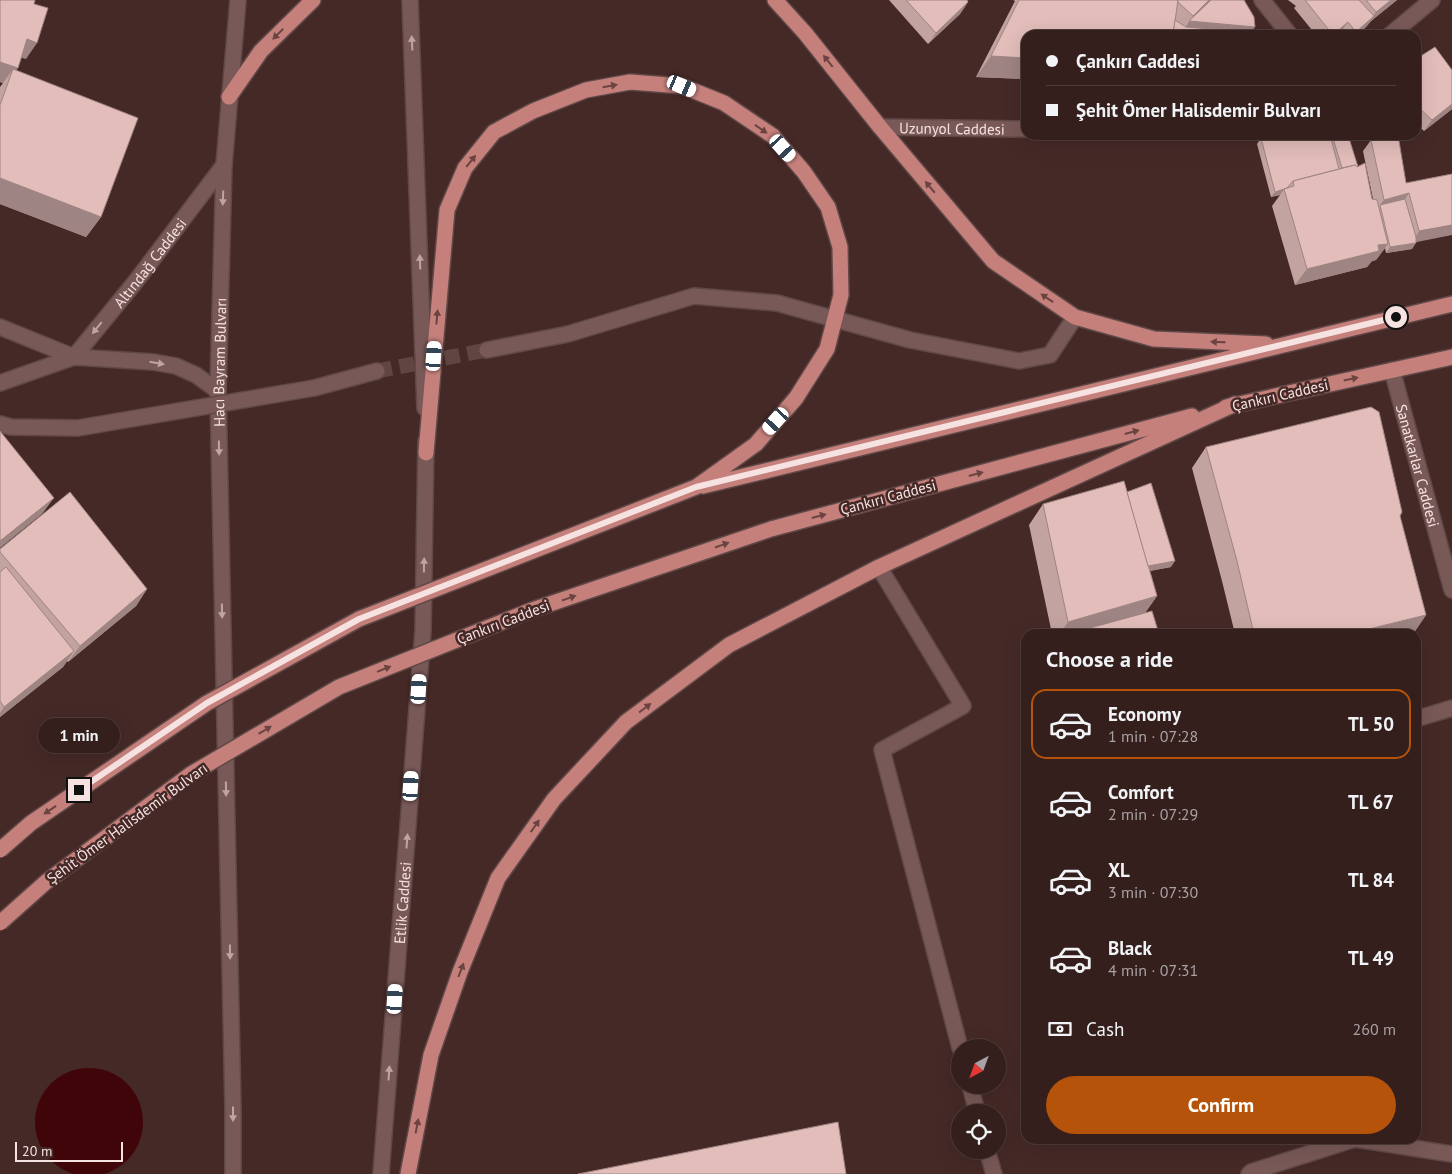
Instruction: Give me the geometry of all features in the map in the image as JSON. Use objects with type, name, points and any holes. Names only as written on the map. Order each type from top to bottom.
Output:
[{"type":"main road","name":"Hacı Bayram Bulvarı","points":[[233,1174],[234,1110],[218,391],[224,165],[228,97],[238,0]]},
{"type":"main road","points":[[228,97],[261,51],[313,0]]},
{"type":"main road","points":[[410,0],[426,453]]},
{"type":"main road","points":[[764,0],[805,33]]},
{"type":"main road","points":[[775,0],[805,33],[880,127],[993,261],[1075,317],[1154,339],[1284,344]]},
{"type":"main road","points":[[1262,0],[1286,30]]},
{"type":"main road","points":[[1396,30],[1432,0]]},
{"type":"main road","points":[[426,453],[446,210],[465,168],[494,132],[533,111],[586,90],[630,82],[682,86],[724,104],[773,136],[804,172],[828,207],[840,247],[841,295],[827,349],[796,398],[756,444],[696,487]]},
{"type":"main road","name":"Uzunyol Caddesi","points":[[880,127],[1021,129]]},
{"type":"main road","name":"Altındağ Caddesi","points":[[74,357],[136,281],[224,165]]},
{"type":"main road","points":[[487,350],[568,334],[694,296],[777,303],[910,340],[1019,361],[1050,355],[1075,317]]},
{"type":"main road","points":[[0,850],[31,823],[207,703],[359,619],[696,487],[1452,304]]},
{"type":"main road","points":[[0,326],[74,357],[153,362],[176,366],[196,375],[218,391]]},
{"type":"main road","points":[[0,383],[74,357]]},
{"type":"main road","name":"Çankırı Caddesi","points":[[339,687],[532,610],[772,528],[1235,404],[1452,357]]},
{"type":"main road","name":"Sanatkarlar Caddesi","points":[[1392,370],[1452,590]]},
{"type":"main road","points":[[0,424],[11,427],[78,428],[314,388],[377,371]]},
{"type":"main road","points":[[408,1174],[431,1055],[460,972],[498,878],[554,799],[626,722],[729,645],[879,567],[1235,404]]},
{"type":"main road","name":"Etlik Caddesi","points":[[381,1174],[423,631],[426,453]]},
{"type":"main road","points":[[879,567],[963,706],[882,750],[958,1039]]},
{"type":"main road","name":"Şehit Ömer Halisdemir Bulvarı","points":[[0,923],[46,882],[191,774],[339,687]]},
{"type":"main road","points":[[1421,717],[1452,708]]},
{"type":"main road","points":[[1249,1174],[1339,1144]]},
{"type":"main road","points":[[1401,1144],[1452,1154]]},
{"type":"main road","points":[[989,1159],[994,1174]]},
{"type":"shaded area","points":[[78,1069],[100,1069],[119,1077],[134,1092],[142,1111],[142,1133],[134,1152],[119,1167],[100,1175],[78,1175],[59,1167],[44,1152],[36,1133],[36,1111],[44,1092],[59,1077]]},
{"type":"building","points":[[0,0],[35,0],[34,4],[48,8],[37,43],[27,39],[18,68],[0,62]]},
{"type":"building","points":[[906,0],[967,0],[968,2],[936,33]]},
{"type":"building","points":[[1019,0],[1178,0],[1174,30],[1021,30],[1021,58],[991,56]]},
{"type":"building","points":[[1178,0],[1209,0],[1193,16]]},
{"type":"building","points":[[1211,0],[1244,0],[1254,17],[1255,27],[1189,21]]},
{"type":"building","points":[[1305,0],[1359,0],[1374,16],[1358,30],[1354,30],[1348,22],[1339,30],[1329,30]]},
{"type":"building","points":[[1366,0],[1391,0],[1376,12]]},
{"type":"building","points":[[1175,20],[1186,27],[1224,30],[1174,30]]},
{"type":"building","points":[[1435,47],[1452,70],[1452,104],[1432,120],[1421,110],[1421,56]]},
{"type":"building","points":[[13,69],[138,118],[101,217],[0,178],[0,105]]},
{"type":"building","points":[[1262,140],[1331,140],[1339,169],[1293,181],[1287,188],[1275,192]]},
{"type":"building","points":[[1334,140],[1350,140],[1358,167],[1355,165],[1342,168]]},
{"type":"building","points":[[1371,140],[1399,140],[1406,183],[1452,174],[1452,225],[1419,231],[1409,193],[1384,200]]},
{"type":"building","points":[[1365,163],[1372,199],[1377,200],[1388,244],[1378,245],[1379,251],[1307,269],[1284,189],[1294,186],[1293,181],[1355,165],[1357,167]]},
{"type":"building","points":[[1405,199],[1416,243],[1390,247],[1380,205]]},
{"type":"building","points":[[1371,407],[1379,412],[1402,512],[1400,516],[1426,615],[1369,629],[1253,629],[1237,561],[1206,447]]},
{"type":"building","points":[[0,431],[54,498],[0,541]]},
{"type":"building","points":[[1124,481],[1157,596],[1068,622],[1043,504]]},
{"type":"building","points":[[1151,483],[1175,561],[1148,566],[1127,492]]},
{"type":"building","points":[[70,492],[147,589],[80,646],[0,552],[0,549]]},
{"type":"building","points":[[6,567],[74,651],[4,707],[0,701],[0,572]]},
{"type":"building","points":[[1152,611],[1157,629],[1086,629]]},
{"type":"building","points":[[838,1122],[846,1174],[578,1174]]},
{"type":"tunnel","points":[[377,371],[487,350]]},
{"type":"route","points":[[79,790],[207,703],[359,619],[555,544],[696,487],[1396,317]]}]
